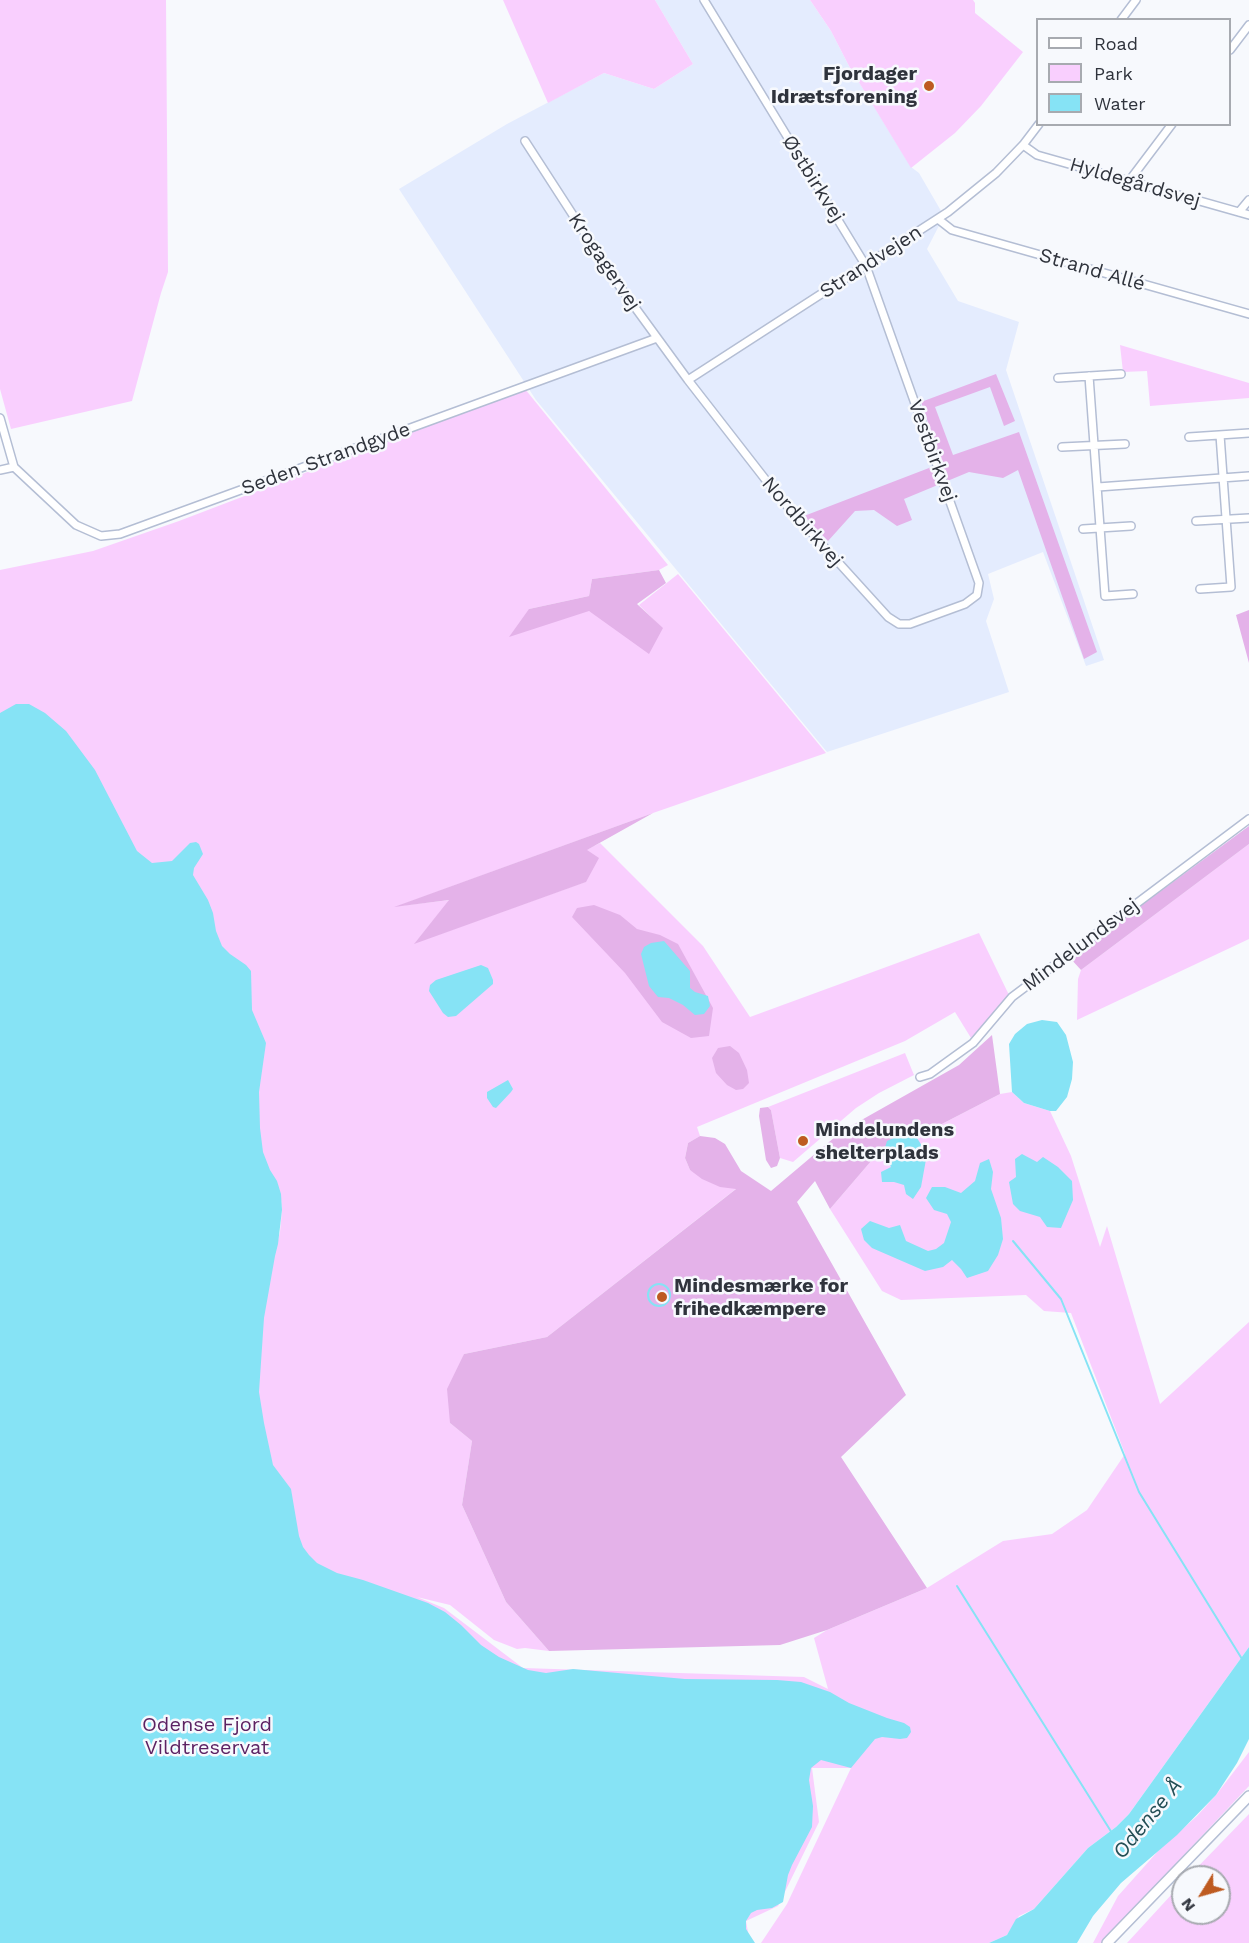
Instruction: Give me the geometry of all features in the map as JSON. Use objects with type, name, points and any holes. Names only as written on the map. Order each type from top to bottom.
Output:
[{"type":"street","name":"Østbirkvej","points":[[704,0],[866,266]]},
{"type":"street","points":[[1122,18],[1136,0]]},
{"type":"street","points":[[1231,49],[1249,25]]},
{"type":"street","name":"Strandvejen","points":[[688,381],[938,219],[970,195],[1023,145],[1037,126]]},
{"type":"street","points":[[1129,181],[1170,126]]},
{"type":"street","name":"Krogagervej","points":[[525,141],[598,255],[688,381]]},
{"type":"street","name":"Hyldegårdsvej","points":[[1023,145],[1037,155],[1249,215]]},
{"type":"street","points":[[1239,212],[1249,200]]},
{"type":"street","name":"Strand Allé","points":[[938,219],[952,230],[1249,314]]},
{"type":"street","name":"Vestbirkvej","points":[[866,266],[979,583],[977,595],[965,604],[938,615]]},
{"type":"street","name":"Seden Strandgyde","points":[[14,467],[76,525],[101,536],[120,534],[657,338]]},
{"type":"street","points":[[1058,378],[1121,374]]},
{"type":"street","points":[[1089,376],[1105,596],[1133,594]]},
{"type":"street","name":"Nordbirkvej","points":[[688,381],[778,497],[888,617],[899,624],[910,624],[938,615]]},
{"type":"street","points":[[0,418],[14,467],[0,470]]},
{"type":"street","points":[[1189,437],[1249,433]]},
{"type":"street","points":[[1200,589],[1231,587],[1220,435]]},
{"type":"street","points":[[1062,447],[1125,444]]},
{"type":"street","points":[[1098,487],[1249,476]]},
{"type":"street","points":[[1196,522],[1249,518]]},
{"type":"street","points":[[1083,529],[1131,526]]},
{"type":"street","name":"Mindelundsvej","points":[[920,1077],[930,1074],[973,1044],[1012,997],[1249,819]]},
{"type":"street","points":[[1107,1943],[1249,1796]]},
{"type":"shaded area","points":[[655,0],[810,0],[831,31],[849,66],[911,167],[919,173],[944,216],[927,249],[958,301],[1019,322],[1006,370],[1104,660],[1086,666],[1043,552],[988,574],[994,599],[986,621],[1009,692],[827,752],[536,400],[399,189],[507,124],[604,73],[654,89],[693,64]]},
{"type":"shaded area","points":[[996,374],[1015,421],[1004,426],[990,387],[935,407],[953,455],[1019,432],[1097,652],[1084,659],[1018,470],[1003,478],[969,472],[904,499],[912,520],[897,526],[874,510],[855,511],[828,541],[804,516],[942,463],[921,402]]},
{"type":"shaded area","points":[[659,570],[666,583],[637,604],[663,628],[649,654],[589,611],[509,637],[529,609],[589,596],[592,579]]},
{"type":"shaded area","points":[[1249,610],[1249,663],[1236,615]]},
{"type":"shaded area","points":[[653,813],[587,850],[599,858],[586,882],[414,944],[449,900],[394,907]]},
{"type":"shaded area","points":[[1249,826],[1249,844],[1081,970],[1070,958]]},
{"type":"shaded area","points":[[594,905],[620,915],[637,929],[660,935],[678,944],[713,1008],[709,1036],[691,1038],[662,1022],[625,973],[572,917],[577,908]]},
{"type":"shaded area","points":[[992,1035],[1000,1094],[872,1160],[830,1209],[815,1181],[797,1202],[906,1395],[841,1457],[927,1588],[827,1630],[780,1645],[549,1651],[506,1602],[462,1505],[472,1441],[450,1423],[447,1389],[464,1354],[547,1337],[736,1189],[720,1187],[702,1179],[690,1170],[685,1158],[688,1143],[700,1136],[715,1138],[725,1144],[741,1171],[771,1191],[842,1131],[959,1065]]},
{"type":"shaded area","points":[[730,1046],[739,1053],[747,1070],[749,1083],[743,1089],[736,1090],[727,1085],[716,1073],[712,1058],[718,1048]]},
{"type":"shaded area","points":[[768,1107],[771,1110],[780,1158],[777,1166],[771,1168],[766,1160],[759,1116],[760,1108]]},
{"type":"green space","points":[[0,0],[166,0],[168,272],[132,401],[11,429],[0,389]]},
{"type":"green space","points":[[503,0],[655,0],[693,64],[654,89],[604,73],[548,103]]},
{"type":"green space","name":"Fjordager Idrætsforening","points":[[810,0],[973,0],[975,13],[1023,52],[981,106],[955,133],[911,168],[849,66],[831,31]]},
{"type":"green space","points":[[1120,345],[1249,383],[1249,398],[1150,406],[1147,371],[1123,372]]},
{"type":"green space","points":[[525,389],[668,565],[659,570],[592,579],[589,596],[529,609],[589,611],[662,628],[639,605],[678,574],[826,753],[398,906],[450,900],[415,943],[585,882],[586,850],[600,843],[703,946],[750,1017],[979,933],[1009,995],[971,1038],[955,1012],[905,1041],[697,1127],[700,1136],[688,1143],[685,1158],[690,1170],[737,1188],[547,1337],[464,1354],[450,1423],[472,1441],[462,1505],[506,1602],[549,1651],[517,1649],[494,1640],[450,1605],[417,1597],[444,1608],[523,1668],[804,1677],[828,1689],[814,1638],[827,1630],[927,1588],[1003,1541],[1052,1534],[1087,1510],[1125,1454],[1071,1313],[1044,1311],[1026,1295],[901,1300],[882,1291],[830,1209],[872,1160],[1000,1094],[1012,1092],[1024,1103],[1050,1111],[1071,1156],[1100,1247],[1107,1226],[1160,1404],[1249,1322],[1249,1647],[1129,1814],[1088,1848],[1034,1909],[1019,1916],[1007,1935],[989,1943],[761,1943],[787,1904],[851,1768],[812,1768],[819,1822],[778,1906],[746,1921],[750,1943],[0,1943],[0,570],[93,551],[179,521]],"holes":[[[281,1199],[280,1232],[274,1256]]]},
{"type":"green space","points":[[1249,844],[1249,939],[1077,1020],[1078,979],[1081,970]]},
{"type":"green space","points":[[905,1053],[914,1075],[856,1108],[793,1162],[780,1158],[771,1110],[768,1107]]},
{"type":"green space","points":[[1249,1752],[1249,1786],[1175,1865],[1171,1865],[1171,1869],[1101,1943],[1093,1943],[1118,1896],[1159,1850],[1197,1816]]},
{"type":"green space","points":[[1249,1814],[1249,1943],[1127,1943],[1171,1895],[1171,1925],[1231,1925],[1231,1865],[1200,1865]]},
{"type":"water","name":"Odense Fjord Vildtreservat","points":[[16,704],[29,704],[45,713],[66,731],[95,770],[137,851],[152,863],[172,861],[190,843],[199,844],[203,854],[194,868],[193,875],[208,900],[222,946],[251,971],[252,1010],[266,1043],[259,1092],[263,1152],[277,1181],[282,1210],[264,1318],[259,1392],[273,1465],[291,1489],[299,1536],[309,1555],[317,1563],[337,1573],[428,1603],[445,1612],[481,1645],[499,1657],[528,1670],[546,1673],[573,1669],[685,1679],[801,1682],[830,1692],[849,1703],[910,1727],[911,1732],[907,1738],[875,1739],[851,1768],[821,1760],[811,1768],[809,1780],[813,1806],[812,1827],[788,1875],[783,1902],[772,1908],[751,1913],[746,1921],[746,1929],[755,1943],[0,1943],[0,713]]},
{"type":"water","points":[[664,941],[690,971],[690,988],[708,996],[710,1006],[704,1014],[695,1015],[683,1005],[669,998],[658,997],[649,986],[641,954],[644,947],[651,943]]},
{"type":"water","points":[[481,965],[488,968],[493,984],[456,1016],[448,1017],[429,991],[430,985],[436,980]]},
{"type":"water","points":[[1042,1020],[1057,1022],[1066,1035],[1073,1062],[1072,1079],[1067,1097],[1056,1111],[1024,1103],[1012,1092],[1009,1044],[1015,1034],[1027,1024]]},
{"type":"water","points":[[508,1080],[513,1089],[496,1108],[493,1107],[487,1098],[487,1092]]},
{"type":"water","points":[[900,1135],[917,1138],[927,1154],[921,1187],[913,1199],[906,1194],[904,1185],[882,1182],[881,1172],[891,1167],[883,1154],[887,1141]]},
{"type":"water","points":[[1022,1154],[1037,1162],[1043,1157],[1058,1167],[1072,1181],[1073,1200],[1061,1228],[1047,1227],[1040,1217],[1020,1211],[1013,1204],[1009,1182],[1016,1177],[1015,1159]]},
{"type":"water","points":[[989,1159],[993,1172],[991,1189],[1001,1218],[1003,1239],[998,1255],[988,1271],[967,1278],[952,1260],[943,1267],[925,1271],[872,1248],[864,1240],[861,1229],[870,1221],[889,1228],[900,1225],[906,1241],[928,1251],[936,1249],[944,1243],[951,1222],[947,1214],[934,1210],[926,1198],[932,1187],[945,1187],[961,1193],[975,1181],[980,1163]]},
{"type":"water","name":"Odense Å","points":[[1249,1647],[1249,1739],[1237,1763],[1216,1795],[1177,1835],[1121,1883],[1093,1916],[1077,1943],[989,1943],[1007,1935],[1016,1919],[1034,1909],[1088,1848],[1129,1814]]},
{"type":"waterway","points":[[1013,1241],[1061,1299],[1139,1492],[1242,1659]]},
{"type":"waterway","points":[[659,1284],[667,1287],[670,1295],[667,1303],[659,1306],[651,1303],[648,1295],[651,1287],[659,1284]]},
{"type":"waterway","name":"Odense Å","points":[[957,1586],[1112,1833]]},
{"type":"place","name":"Fjordager Idrætsforening","points":[[929,86]]},
{"type":"place","name":"Mindelundens shelterplads","points":[[803,1141]]},
{"type":"place","name":"Mindesmærke for frihedkæmpere","points":[[662,1297]]}]
